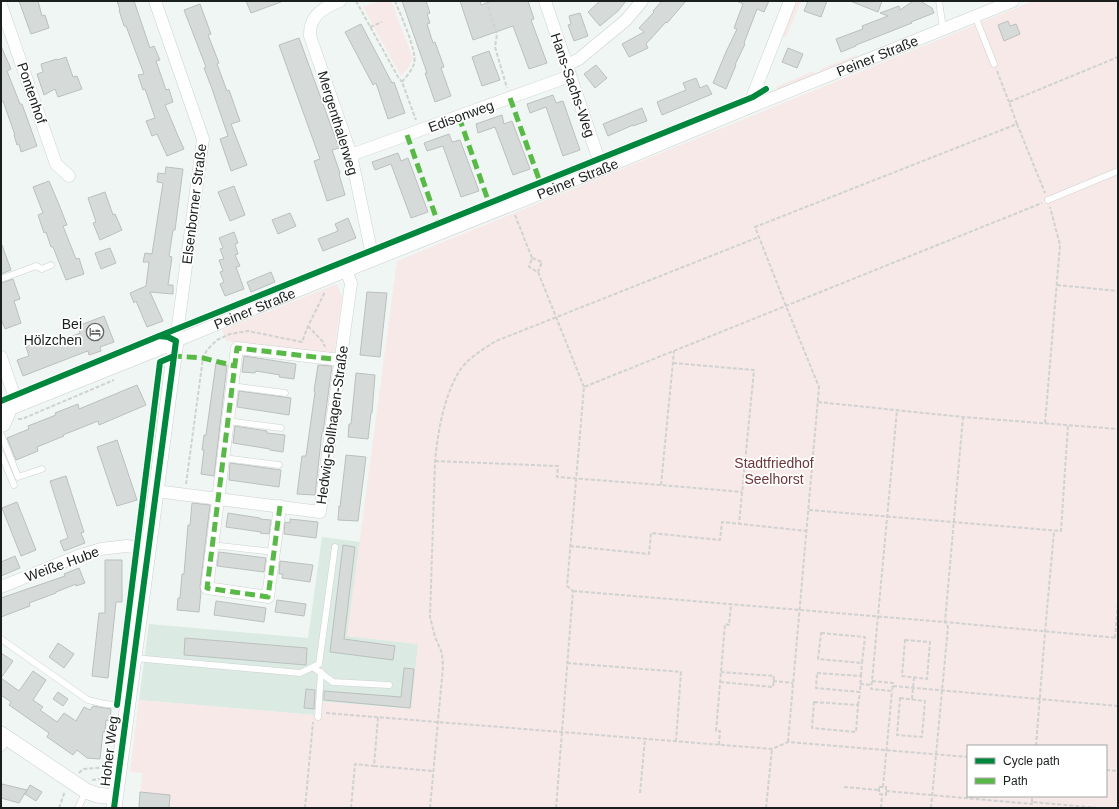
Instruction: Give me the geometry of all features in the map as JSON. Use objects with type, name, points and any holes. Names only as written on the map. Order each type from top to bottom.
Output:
[{"type":"street","name":"Elsenborner Straße","points":[[155,1],[203,138],[176,341]]},
{"type":"street","name":"Mergenthalerweg","points":[[340,1],[332,4],[319,13],[311,25],[310,36],[351,155],[371,250],[375,259]]},
{"type":"street","name":"Hans-Sachs-Weg","points":[[545,1],[602,169]]},
{"type":"street","name":"Edisonweg","points":[[351,155],[510,98],[568,70],[626,20],[642,1]]},
{"type":"street","points":[[748,108],[790,1]]},
{"type":"street","name":"Peiner Straße","points":[[7,414],[176,341],[375,259],[602,169],[748,108],[943,30],[975,16],[989,6],[1014,1]]},
{"type":"street","name":"Pontenhof","points":[[1,5],[56,164],[69,176]]},
{"type":"street","name":"Hedwig-Bollhagen-Straße","points":[[156,491],[320,512],[351,283],[346,271]]},
{"type":"street","name":"Hoher Weg","points":[[114,802],[176,341]]},
{"type":"street","points":[[280,506],[268,597],[207,588],[237,348],[341,360]]},
{"type":"street","points":[[1,357],[7,414]]},
{"type":"street","name":"Weiße Hube","points":[[1,587],[78,556],[101,549],[126,546],[148,549]]},
{"type":"street","points":[[3,740],[86,783],[96,794],[114,802]]},
{"type":"lane","points":[[939,1],[943,30]]},
{"type":"lane","points":[[975,16],[994,64]]},
{"type":"lane","points":[[1048,200],[1118,171]]},
{"type":"lane","points":[[1,279],[36,266],[42,269],[51,265]]},
{"type":"lane","points":[[232,386],[285,393]]},
{"type":"lane","points":[[228,421],[281,428]]},
{"type":"lane","points":[[1,434],[18,476],[42,469]]},
{"type":"lane","points":[[1,454],[14,485]]},
{"type":"lane","points":[[223,458],[279,465]]},
{"type":"lane","points":[[212,545],[274,552]]},
{"type":"lane","points":[[134,658],[300,673],[319,664],[335,547]]},
{"type":"lane","points":[[1,639],[88,700],[105,704],[127,706]]},
{"type":"lane","points":[[313,667],[333,682],[389,686]]},
{"type":"lane","points":[[318,717],[321,672]]},
{"type":"lane","points":[[78,808],[86,783]]},
{"type":"path","points":[[356,1],[402,82],[420,131]]},
{"type":"path","points":[[395,1],[415,59],[414,66],[402,82]]},
{"type":"path","points":[[486,1],[497,34],[495,47],[510,98]]},
{"type":"path","points":[[370,27],[382,22]]},
{"type":"path","points":[[1009,102],[1118,57]]},
{"type":"path","points":[[994,64],[1048,200],[1060,244],[1045,423]]},
{"type":"path","points":[[788,742],[819,387],[755,227],[1017,124]]},
{"type":"path","points":[[584,387],[1048,200]]},
{"type":"path","points":[[511,205],[532,258],[529,267],[538,272],[584,387],[567,586],[573,591],[878,616],[1116,638],[1118,604]]},
{"type":"path","points":[[430,808],[443,667],[442,653],[434,637],[430,617],[435,461],[437,438],[442,414],[454,381],[463,365],[478,352],[496,341],[760,237]]},
{"type":"path","points":[[532,258],[542,262],[538,272]]},
{"type":"path","points":[[1057,285],[1118,291]]},
{"type":"path","points":[[308,326],[322,342],[328,352],[328,359]]},
{"type":"path","points":[[662,485],[674,351]]},
{"type":"path","points":[[673,363],[754,370],[739,524]]},
{"type":"path","points":[[7,414],[22,419],[117,379]]},
{"type":"path","points":[[818,402],[963,417],[1118,429]]},
{"type":"path","points":[[892,691],[871,689],[897,410]]},
{"type":"path","points":[[931,808],[948,627],[945,622],[963,417]]},
{"type":"path","points":[[809,510],[1061,531],[1068,425]]},
{"type":"path","points":[[435,461],[558,466],[557,477],[742,492]]},
{"type":"path","points":[[570,546],[649,554],[651,533],[720,540],[722,522],[807,531]]},
{"type":"path","points":[[1036,745],[1054,530]]},
{"type":"path","points":[[556,808],[573,591]]},
{"type":"path","points":[[719,745],[720,731],[716,730],[725,624],[729,625],[730,604]]},
{"type":"path","points":[[858,706],[814,702],[812,728],[856,732],[860,692],[865,637],[821,633],[818,659],[862,663]]},
{"type":"path","points":[[905,640],[930,642],[927,679],[914,678],[902,676],[905,640]]},
{"type":"path","points":[[567,663],[681,672],[676,741]]},
{"type":"path","points":[[720,682],[773,687],[774,676],[721,672]]},
{"type":"path","points":[[860,692],[816,688],[817,673],[861,676]]},
{"type":"path","points":[[912,699],[914,678]]},
{"type":"path","points":[[773,681],[793,683]]},
{"type":"path","points":[[872,681],[893,683],[893,686],[1118,706]]},
{"type":"path","points":[[860,684],[872,685]]},
{"type":"path","points":[[844,787],[879,790],[880,787],[883,787],[893,686]]},
{"type":"path","points":[[900,698],[912,699],[925,700],[922,737],[897,735],[900,698]]},
{"type":"path","points":[[305,808],[313,721],[325,712],[772,750],[788,742],[967,757]]},
{"type":"path","points":[[374,766],[378,717]]},
{"type":"path","points":[[640,793],[645,739]]},
{"type":"path","points":[[766,808],[772,750]]},
{"type":"path","points":[[351,808],[355,764],[434,771]]},
{"type":"path","points":[[108,777],[86,783],[78,774],[83,769],[109,767]]},
{"type":"path","points":[[1107,770],[1118,772]]},
{"type":"path","points":[[883,787],[886,787],[886,791]]},
{"type":"path","points":[[59,808],[66,790]]},
{"type":"path","points":[[879,790],[879,794],[882,795],[881,808]]},
{"type":"path","points":[[886,791],[1032,804],[1032,802],[1099,808]]},
{"type":"path","points":[[882,795],[886,795],[886,791]]},
{"type":"path","points":[[1032,797],[1032,802]]},
{"type":"shaded area","points":[[322,537],[360,542],[348,636],[418,644],[412,709],[316,701],[314,715],[139,700],[149,624],[308,638]]},
{"type":"green space","points":[[379,1],[391,1],[413,58],[409,67],[401,76],[363,7]]},
{"type":"green space","points":[[794,1],[801,1],[786,37],[781,35]]},
{"type":"green space","name":"Stadtfriedhof Seelhorst","points":[[1033,1],[1118,1],[1118,808],[139,808],[142,773],[130,772],[139,700],[314,715],[316,701],[411,709],[418,644],[347,636],[397,261]]},
{"type":"green space","points":[[857,55],[858,58],[821,73],[820,69]]},
{"type":"green space","points":[[814,71],[816,75],[778,91],[776,87]]},
{"type":"green space","points":[[337,284],[342,297],[334,355],[226,341],[222,330]]},
{"type":"building","points":[[19,1],[38,1],[42,16],[45,15],[49,28],[31,34]]},
{"type":"building","points":[[117,1],[134,1],[150,48],[154,46],[160,60],[156,61],[166,90],[169,89],[173,102],[165,105],[184,149],[167,156],[157,134],[152,136],[146,121],[155,118],[145,89],[143,90],[138,75],[144,74],[126,26],[124,26]]},
{"type":"building","points":[[246,1],[280,1],[281,2],[251,13]]},
{"type":"building","points":[[402,1],[426,1],[430,13],[427,14],[430,23],[427,24],[433,43],[435,42],[444,67],[441,68],[451,96],[435,102],[425,73],[427,73]]},
{"type":"building","points":[[460,1],[480,1],[481,5],[492,1],[528,1],[534,19],[531,20],[547,63],[529,69],[513,26],[473,40]]},
{"type":"building","points":[[600,1],[626,1],[618,11],[600,26],[588,12]]},
{"type":"building","points":[[662,1],[686,1],[646,44],[648,48],[629,57],[622,44],[644,32],[639,28]]},
{"type":"building","points":[[737,1],[769,1],[764,12],[757,9],[744,43],[745,44],[726,89],[713,83],[737,29],[734,28],[743,4]]},
{"type":"building","points":[[808,1],[827,1],[821,17],[804,11]]},
{"type":"building","points":[[850,1],[882,1],[878,12]]},
{"type":"building","points":[[913,1],[920,1],[932,8],[934,13],[841,52],[836,39],[863,29],[862,26],[888,16],[880,13],[899,6],[900,10]]},
{"type":"building","points":[[200,4],[211,34],[208,35],[219,63],[217,64],[227,91],[229,90],[240,121],[231,124],[247,165],[231,171],[220,139],[228,136],[204,68],[206,67],[184,10]]},
{"type":"building","points":[[580,13],[588,36],[574,41],[568,25],[571,24],[569,16]]},
{"type":"building","points":[[1008,21],[1010,26],[1016,24],[1020,34],[1004,41],[998,25]]},
{"type":"building","points":[[361,24],[392,83],[394,82],[405,113],[388,119],[376,83],[373,85],[345,32]]},
{"type":"building","points":[[299,38],[339,148],[332,150],[340,173],[345,195],[327,201],[314,161],[320,159],[279,45]]},
{"type":"building","points":[[1,46],[11,69],[7,71],[20,104],[22,104],[37,146],[21,152],[19,144],[17,145],[3,101],[1,102]]},
{"type":"building","points":[[788,48],[803,54],[797,68],[782,62]]},
{"type":"building","points":[[489,51],[500,80],[482,86],[472,57]]},
{"type":"building","points":[[66,57],[73,77],[77,76],[82,89],[58,97],[55,89],[44,95],[37,74],[43,72],[41,64]]},
{"type":"building","points":[[596,65],[607,78],[595,88],[584,74]]},
{"type":"building","points":[[696,78],[700,88],[707,85],[712,94],[662,115],[657,102],[686,90],[683,83]]},
{"type":"building","points":[[553,95],[556,103],[563,101],[580,150],[563,156],[546,107],[530,113],[527,104]]},
{"type":"building","points":[[642,108],[647,121],[633,125],[608,136],[603,124]]},
{"type":"building","points":[[502,115],[504,124],[512,121],[530,169],[513,175],[495,127],[478,133],[476,124]]},
{"type":"building","points":[[449,134],[452,142],[460,140],[479,191],[461,197],[443,146],[427,151],[424,143]]},
{"type":"building","points":[[398,153],[401,161],[408,158],[428,212],[411,218],[391,164],[375,170],[372,162]]},
{"type":"building","points":[[166,167],[183,169],[175,230],[173,230],[169,256],[172,257],[168,285],[173,285],[173,294],[150,292],[163,321],[147,327],[136,301],[134,303],[130,293],[146,286],[149,262],[143,262],[145,253],[152,254],[163,183],[157,182],[158,173],[165,174]]},
{"type":"building","points":[[49,181],[67,225],[63,226],[76,259],[79,258],[84,274],[66,280],[46,232],[44,233],[38,215],[43,213],[33,187]]},
{"type":"building","points":[[234,186],[245,215],[230,221],[218,192]]},
{"type":"building","points":[[105,192],[113,215],[115,214],[122,230],[100,240],[93,223],[96,222],[88,198]]},
{"type":"building","points":[[290,213],[296,226],[278,234],[272,220]]},
{"type":"building","points":[[348,218],[356,238],[323,251],[318,239],[338,231],[335,224]]},
{"type":"building","points":[[234,232],[238,243],[235,244],[238,254],[235,255],[240,266],[236,267],[244,289],[225,296],[220,284],[224,282],[220,272],[223,271],[219,260],[224,259],[220,249],[223,248],[219,238]]},
{"type":"building","points":[[1,245],[11,270],[1,274]]},
{"type":"building","points":[[110,248],[116,263],[101,269],[95,253]]},
{"type":"building","points":[[271,272],[275,282],[251,292],[247,282]]},
{"type":"building","points":[[13,279],[20,299],[14,301],[21,323],[5,329],[1,319],[1,283]]},
{"type":"building","points":[[367,292],[387,293],[380,357],[360,355]]},
{"type":"building","points":[[104,316],[114,342],[100,347],[101,351],[89,355],[88,351],[23,376],[17,360],[29,356],[26,347],[35,343],[37,346],[44,343],[45,347],[80,333],[78,326]]},
{"type":"building","points":[[244,356],[296,364],[294,379],[256,371],[255,373],[242,372]]},
{"type":"building","points":[[216,363],[227,365],[214,476],[201,474],[204,435],[206,435]]},
{"type":"building","points":[[318,365],[332,366],[322,432],[315,495],[297,494],[302,456],[306,456]]},
{"type":"building","points":[[356,373],[375,375],[368,439],[348,437],[349,424],[351,424]]},
{"type":"building","points":[[137,385],[146,405],[99,425],[98,421],[63,435],[64,436],[37,447],[38,451],[16,460],[7,438],[29,429],[28,426],[56,415],[55,413],[78,404],[79,409]]},
{"type":"building","points":[[239,391],[291,398],[289,415],[237,407]]},
{"type":"building","points":[[235,426],[267,431],[267,433],[285,435],[283,452],[233,443]]},
{"type":"building","points":[[117,440],[137,500],[117,506],[97,447]]},
{"type":"building","points":[[346,455],[366,457],[358,521],[338,520]]},
{"type":"building","points":[[230,463],[281,470],[279,487],[229,480]]},
{"type":"building","points":[[66,476],[84,532],[81,533],[85,543],[64,551],[60,541],[68,538],[50,481]]},
{"type":"building","points":[[17,502],[36,550],[21,556],[2,508]]},
{"type":"building","points":[[192,503],[210,505],[200,587],[199,612],[177,610],[178,598],[180,598],[182,574],[184,574],[188,525],[190,525]]},
{"type":"building","points":[[228,513],[271,520],[269,534],[226,527]]},
{"type":"building","points":[[290,519],[318,522],[316,538],[284,534],[285,522],[290,523]]},
{"type":"building","points":[[343,545],[355,547],[344,639],[395,646],[393,660],[330,652]]},
{"type":"building","points":[[219,552],[266,558],[264,572],[217,566]]},
{"type":"building","points":[[15,556],[20,568],[1,576],[1,562]]},
{"type":"building","points":[[105,560],[122,560],[122,602],[116,602],[108,678],[92,676],[99,613],[105,613]]},
{"type":"building","points":[[280,561],[313,565],[310,582],[282,578],[283,574],[279,574]]},
{"type":"building","points":[[79,568],[85,583],[76,586],[76,584],[56,592],[29,603],[30,606],[1,617],[1,598],[65,576],[64,574]]},
{"type":"building","points":[[277,600],[306,604],[304,616],[275,612]]},
{"type":"building","points":[[216,601],[266,608],[264,622],[214,615]]},
{"type":"building","points":[[185,638],[307,648],[306,665],[184,655]]},
{"type":"building","points":[[58,643],[74,654],[64,668],[49,657]]},
{"type":"building","points":[[1,653],[13,661],[1,678]]},
{"type":"building","points":[[404,668],[414,669],[410,708],[324,700],[324,691],[401,697]]},
{"type":"building","points":[[33,671],[46,680],[33,700],[43,707],[40,710],[57,722],[64,713],[76,721],[84,707],[90,710],[93,706],[111,709],[110,721],[106,720],[105,732],[103,732],[100,759],[87,758],[77,750],[73,755],[47,737],[49,733],[9,705],[11,702],[1,695],[1,678],[19,691]]},
{"type":"building","points":[[306,689],[315,690],[314,709],[304,708]]},
{"type":"building","points":[[58,692],[68,699],[63,706],[53,699]]},
{"type":"building","points":[[2,784],[27,790],[19,803],[1,798]]},
{"type":"building","points":[[30,785],[42,792],[36,801],[25,794]]},
{"type":"building","points":[[140,792],[170,795],[169,808],[139,808]]},
{"type":"marked path","points":[[510,98],[540,182]]},
{"type":"marked path","points":[[459,117],[489,203]]},
{"type":"marked path","points":[[407,135],[438,223]]},
{"type":"marked path","points":[[280,506],[268,597],[207,588],[237,348],[341,360]]},
{"type":"marked path","points":[[172,357],[203,358],[235,366]]},
{"type":"cycle path","points":[[1,401],[753,97],[766,89]]},
{"type":"cycle path","points":[[114,808],[176,341],[168,337],[159,336]]},
{"type":"cycle path","points":[[117,705],[160,362],[174,356]]},
{"type":"place","name":"Bei Hölzchen","points":[[95,332]]}]
